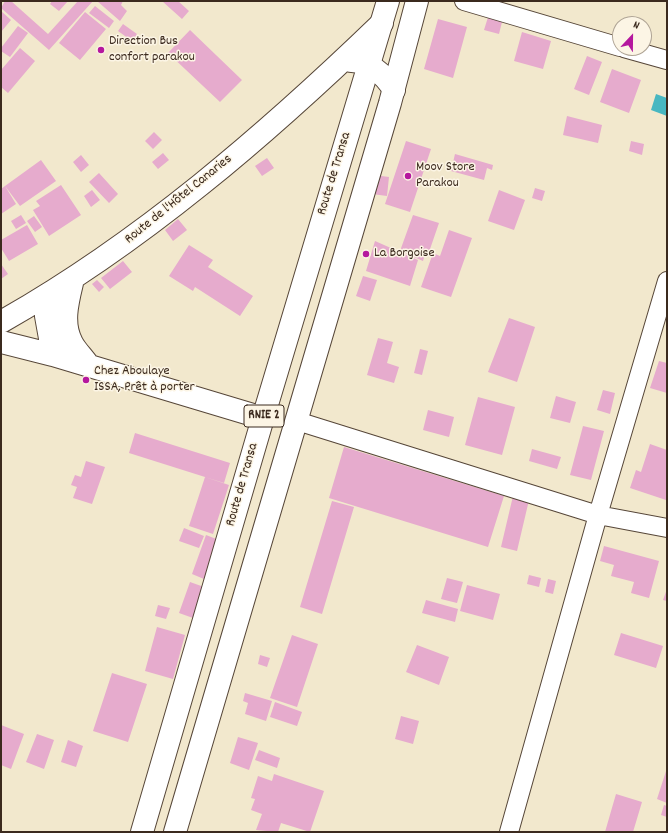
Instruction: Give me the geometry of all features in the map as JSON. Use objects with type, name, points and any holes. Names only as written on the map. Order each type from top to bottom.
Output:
[{"type":"main road","name":"Route de Transa","points":[[142,832],[263,418],[388,1]]},
{"type":"main road","name":"RNIE 2","points":[[175,832],[394,90],[417,1]]},
{"type":"main road","name":"Route de l'Hôtel Canaries","points":[[1,322],[49,295],[119,248],[179,202],[237,154],[343,60],[382,23]]},
{"type":"main road","points":[[343,60],[356,61],[368,66],[388,80],[394,90]]},
{"type":"main road","points":[[73,279],[66,309],[66,323],[72,343],[89,366]]},
{"type":"main road","points":[[49,295],[46,316],[53,355]]},
{"type":"main road","points":[[1,342],[53,355],[263,418]]},
{"type":"street","points":[[464,1],[612,45]]},
{"type":"street","points":[[652,56],[667,60]]},
{"type":"street","points":[[509,832],[598,515],[667,281]]},
{"type":"street","points":[[297,421],[598,515],[667,528]]},
{"type":"water","points":[[656,94],[667,98],[667,116],[651,110]]},
{"type":"building","points":[[5,1],[11,1],[48,34],[78,1],[93,1],[49,50],[1,8]]},
{"type":"building","points":[[52,1],[68,1],[59,11],[50,4]]},
{"type":"building","points":[[97,1],[123,1],[121,5],[127,11],[120,21]]},
{"type":"building","points":[[162,1],[178,1],[189,11],[182,19]]},
{"type":"building","points":[[95,6],[114,21],[109,28],[89,13]]},
{"type":"building","points":[[1,11],[11,20],[1,32]]},
{"type":"building","points":[[85,12],[106,29],[80,60],[59,43]]},
{"type":"building","points":[[489,14],[503,18],[499,34],[484,30]]},
{"type":"building","points":[[438,19],[467,27],[453,78],[424,69]]},
{"type":"building","points":[[123,24],[137,34],[132,41],[118,31]]},
{"type":"building","points":[[18,26],[28,33],[10,57],[1,51],[1,48]]},
{"type":"building","points":[[190,30],[242,80],[220,102],[168,53]]},
{"type":"building","points":[[522,32],[551,41],[543,69],[514,61]]},
{"type":"building","points":[[20,48],[35,61],[8,93],[1,87],[1,70]]},
{"type":"building","points":[[587,56],[602,62],[589,95],[574,89]]},
{"type":"building","points":[[612,69],[641,80],[629,113],[600,102]]},
{"type":"building","points":[[567,116],[602,125],[598,143],[563,135]]},
{"type":"building","points":[[154,132],[162,140],[153,149],[145,141]]},
{"type":"building","name":"Moov Store Parakou","points":[[406,141],[431,149],[410,212],[385,204]]},
{"type":"building","points":[[631,141],[644,144],[642,155],[629,151]]},
{"type":"building","points":[[163,153],[169,160],[158,169],[152,162]]},
{"type":"building","points":[[455,154],[493,165],[492,170],[487,168],[484,180],[451,171]]},
{"type":"building","points":[[81,155],[89,165],[81,172],[73,162]]},
{"type":"building","points":[[267,158],[274,168],[262,176],[255,166]]},
{"type":"building","points":[[41,160],[56,181],[20,206],[5,186]]},
{"type":"building","points":[[99,173],[118,194],[109,203],[89,182]]},
{"type":"building","points":[[374,175],[389,177],[387,196],[372,194]]},
{"type":"building","points":[[61,185],[81,215],[49,236],[33,210],[40,206],[36,201]]},
{"type":"building","points":[[5,186],[16,204],[1,214],[1,189]]},
{"type":"building","points":[[535,188],[545,191],[542,201],[532,198]]},
{"type":"building","points":[[92,190],[100,200],[91,207],[84,196]]},
{"type":"building","points":[[499,190],[525,200],[514,230],[488,221]]},
{"type":"building","points":[[21,215],[26,223],[16,229],[11,221]]},
{"type":"building","points":[[413,215],[439,223],[429,252],[426,251],[423,261],[400,251]]},
{"type":"building","points":[[34,216],[42,227],[35,232],[27,221]]},
{"type":"building","points":[[178,219],[187,230],[173,241],[165,230]]},
{"type":"building","points":[[27,225],[38,244],[9,261],[1,248],[1,240]]},
{"type":"building","points":[[449,230],[472,238],[451,297],[421,287],[433,253],[440,256]]},
{"type":"building","points":[[375,241],[418,260],[410,286],[366,271]]},
{"type":"building","points":[[189,245],[213,260],[208,267],[253,296],[240,316],[195,287],[193,291],[169,276]]},
{"type":"building","points":[[123,261],[132,272],[110,289],[101,278]]},
{"type":"building","points":[[1,264],[8,274],[1,279]]},
{"type":"building","points":[[363,276],[377,280],[370,301],[356,296]]},
{"type":"building","points":[[97,280],[104,287],[99,292],[92,284]]},
{"type":"building","points":[[509,318],[535,327],[517,382],[488,372]]},
{"type":"building","points":[[378,338],[393,342],[387,363],[399,367],[394,383],[367,375]]},
{"type":"building","points":[[420,349],[428,351],[422,375],[414,373]]},
{"type":"building","points":[[659,361],[667,363],[667,393],[650,388]]},
{"type":"building","points":[[603,390],[615,393],[610,414],[597,410]]},
{"type":"building","points":[[556,396],[576,402],[570,423],[550,418]]},
{"type":"building","points":[[478,397],[515,407],[502,455],[465,445]]},
{"type":"building","points":[[428,410],[454,417],[449,437],[423,430]]},
{"type":"building","points":[[583,426],[604,431],[591,480],[570,475]]},
{"type":"building","points":[[135,433],[230,463],[224,483],[129,453]]},
{"type":"building","points":[[650,444],[667,450],[666,500],[630,488],[636,470],[641,472]]},
{"type":"building","points":[[344,447],[504,496],[488,547],[329,498]]},
{"type":"building","points":[[532,449],[561,457],[557,469],[529,461]]},
{"type":"building","points":[[86,461],[105,467],[92,504],[73,498],[77,487],[71,485],[75,475],[81,477]]},
{"type":"building","points":[[205,477],[229,485],[213,534],[189,526]]},
{"type":"building","points":[[513,496],[529,500],[517,551],[501,547]]},
{"type":"building","points":[[332,501],[354,507],[322,614],[300,607]]},
{"type":"building","points":[[184,528],[204,536],[199,548],[179,541]]},
{"type":"building","points":[[206,535],[219,540],[204,579],[192,574]]},
{"type":"building","points":[[604,546],[659,561],[649,598],[631,593],[634,582],[611,576],[614,565],[600,561]]},
{"type":"building","points":[[529,575],[541,578],[539,587],[527,584]]},
{"type":"building","points":[[447,578],[463,582],[457,603],[441,599]]},
{"type":"building","points":[[548,579],[556,581],[553,594],[545,592]]},
{"type":"building","points":[[190,582],[204,587],[193,618],[179,613]]},
{"type":"building","points":[[467,585],[500,594],[493,620],[460,611]]},
{"type":"building","points":[[667,589],[667,601],[663,600]]},
{"type":"building","points":[[426,600],[458,609],[455,622],[422,613]]},
{"type":"building","points":[[158,605],[170,608],[166,619],[155,616]]},
{"type":"building","points":[[157,627],[185,635],[173,679],[145,671]]},
{"type":"building","points":[[621,633],[663,646],[656,668],[614,655]]},
{"type":"building","points":[[292,635],[318,644],[297,707],[270,698]]},
{"type":"building","points":[[417,645],[449,657],[439,685],[406,672]]},
{"type":"building","points":[[260,655],[270,658],[267,667],[258,664]]},
{"type":"building","points":[[112,673],[147,684],[128,742],[93,731]]},
{"type":"building","points":[[245,693],[272,701],[266,721],[245,714],[248,703],[243,701]]},
{"type":"building","points":[[275,702],[302,712],[297,726],[270,717]]},
{"type":"building","points":[[401,716],[419,721],[413,744],[395,739]]},
{"type":"building","points":[[1,725],[24,734],[11,769],[1,765]]},
{"type":"building","points":[[37,734],[54,740],[44,769],[26,762]]},
{"type":"building","points":[[238,737],[258,743],[249,770],[230,763]]},
{"type":"building","points":[[68,740],[83,746],[76,767],[61,762]]},
{"type":"building","points":[[259,750],[280,758],[277,768],[255,760]]},
{"type":"building","points":[[667,768],[667,803],[657,799]]},
{"type":"building","points":[[274,774],[324,791],[310,832],[281,823],[278,832],[256,830],[262,814],[251,810],[255,799],[251,798],[258,776],[272,781]]},
{"type":"building","points":[[616,794],[642,802],[633,832],[605,832]]},
{"type":"building","points":[[664,805],[667,806],[667,817],[661,815]]},
{"type":"place","name":"Direction Bus confort parakou","points":[[101,50]]},
{"type":"place","name":"Moov Store Parakou","points":[[408,176]]},
{"type":"place","name":"La Borgoise","points":[[366,254]]},
{"type":"place","name":"Chez Aboulaye ISSA, Prêt à porter","points":[[86,380]]}]
